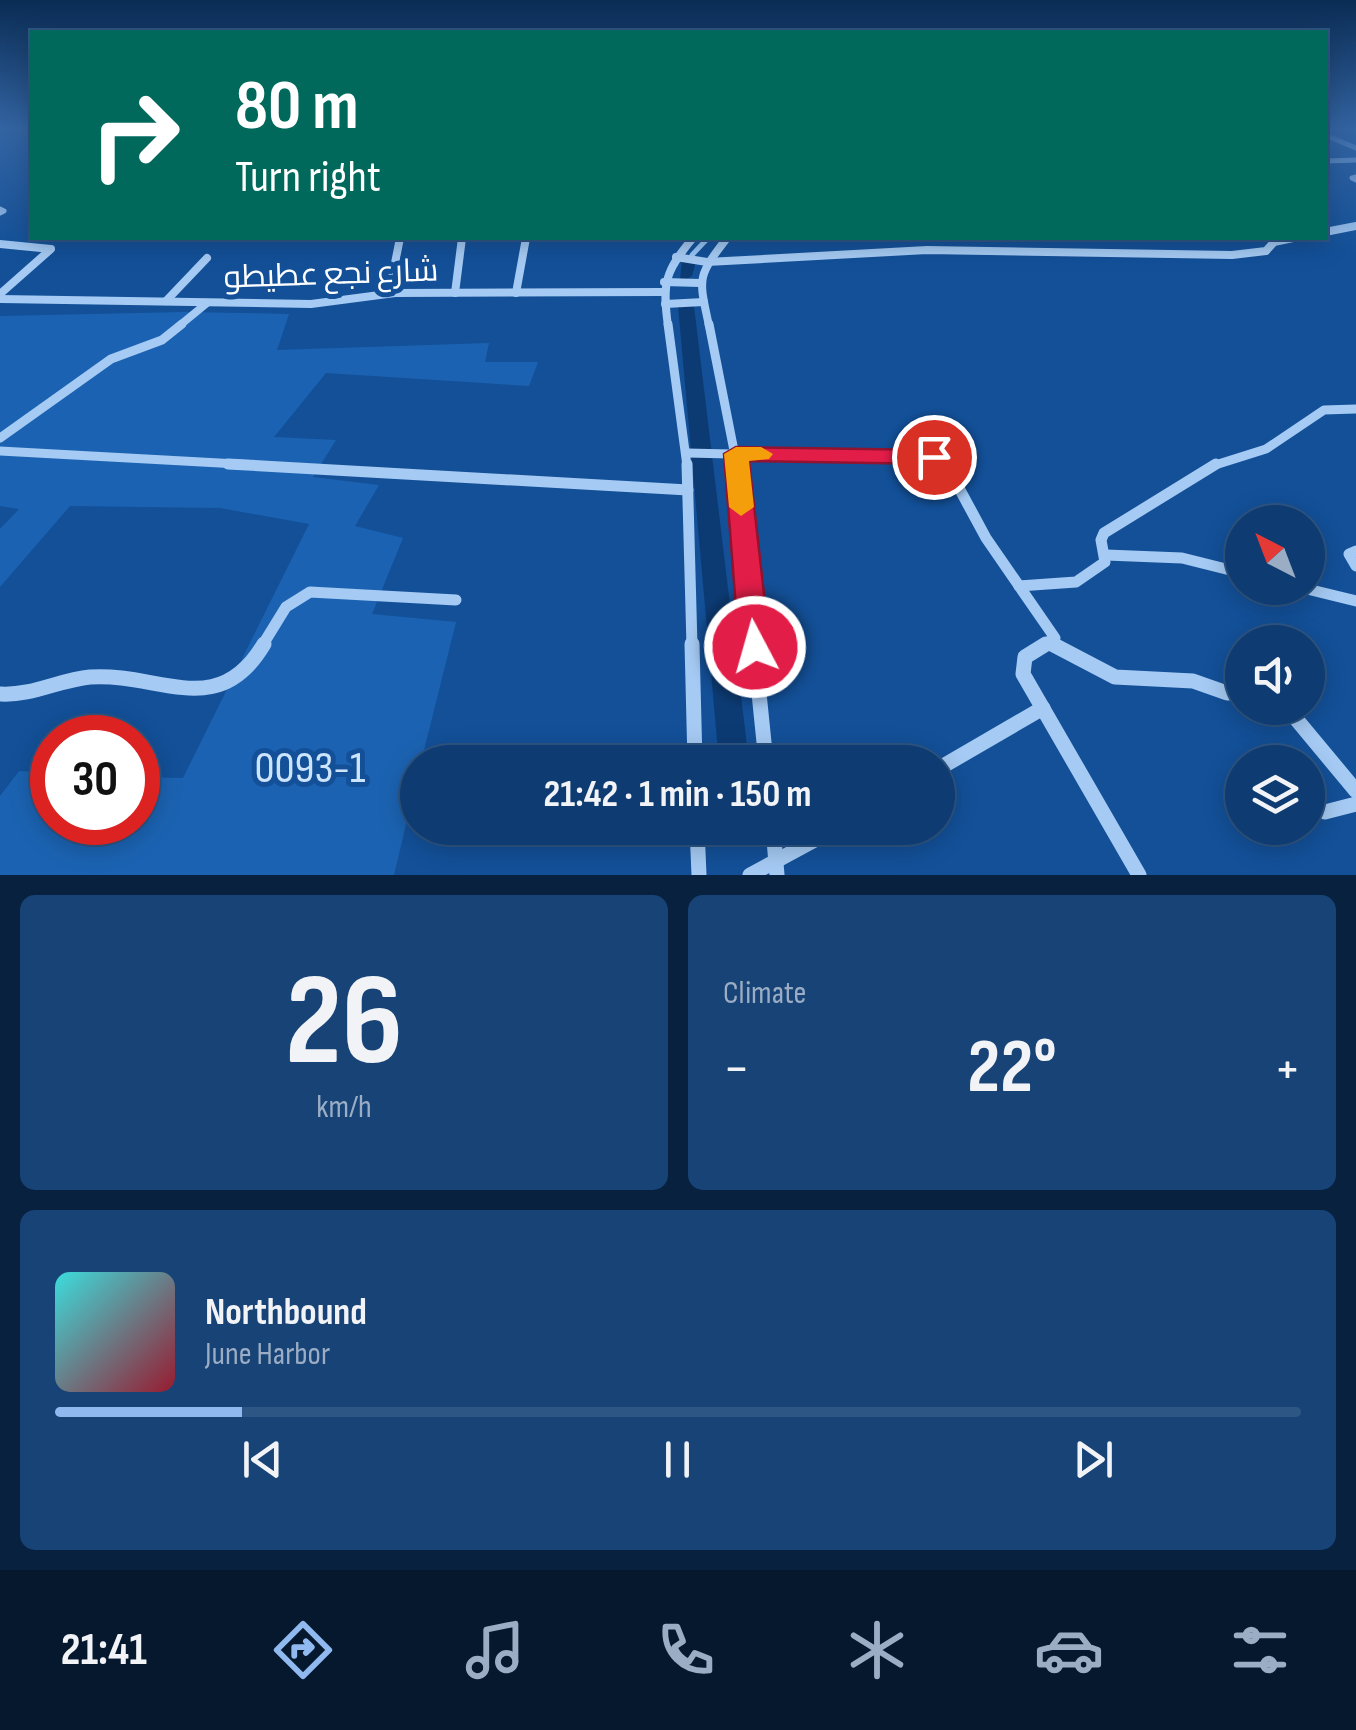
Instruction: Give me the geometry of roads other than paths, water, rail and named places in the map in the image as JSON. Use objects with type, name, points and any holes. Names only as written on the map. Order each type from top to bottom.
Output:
[{"type":"street","points":[[1328,231],[1356,226]]},
{"type":"street","points":[[36,246],[44,240]]},
{"type":"street","points":[[389,294],[400,240]]},
{"type":"street","points":[[454,293],[462,240]]},
{"type":"street","points":[[516,293],[526,240]]},
{"type":"street","points":[[691,240],[676,256],[664,292],[687,452],[696,745]]},
{"type":"street","points":[[725,240],[707,262],[700,283],[736,454],[764,745]]},
{"type":"street","points":[[999,240],[1006,250]]},
{"type":"street","points":[[676,256],[707,262],[927,250],[1232,255],[1266,251],[1274,242],[1284,240]]},
{"type":"street","points":[[0,244],[51,249],[0,296]]},
{"type":"street","points":[[166,301],[207,258]]},
{"type":"street","points":[[664,292],[700,283]]},
{"type":"street","points":[[664,292],[704,302]]},
{"type":"street","name":"شارع نجع عطيطو","points":[[0,296],[311,304],[389,294],[664,292]]},
{"type":"street","points":[[0,438],[111,360],[162,340],[208,302]]},
{"type":"street","points":[[1019,586],[1076,582],[1105,562],[1101,535],[1217,463],[1266,449],[1324,410],[1356,408]]},
{"type":"street","points":[[0,451],[688,490]]},
{"type":"street","points":[[687,452],[943,459],[986,538],[1055,638],[1026,657],[1021,667],[1139,875]]},
{"type":"street","points":[[1356,552],[1349,554],[1356,566]]},
{"type":"street","points":[[1106,555],[1188,559],[1225,568]]},
{"type":"street","points":[[0,694],[39,692],[93,677],[184,687],[225,683],[245,671],[292,600],[310,592],[456,600]]},
{"type":"street","points":[[1325,593],[1356,601]]},
{"type":"street","points":[[1052,643],[1114,676],[1193,681],[1225,692]]},
{"type":"street","points":[[955,759],[1043,708]]},
{"type":"street","points":[[1301,725],[1356,790]]},
{"type":"street","points":[[1325,812],[1356,804]]},
{"type":"street","points":[[697,845],[698,875]]},
{"type":"street","points":[[750,875],[776,869],[812,845]]},
{"type":"waterway","points":[[692,255],[706,240]]},
{"type":"waterway","points":[[685,276],[689,261]]},
{"type":"waterway","points":[[686,306],[732,745]]},
{"type":"park label","name":"0093-1","points":[[310,766]]}]
